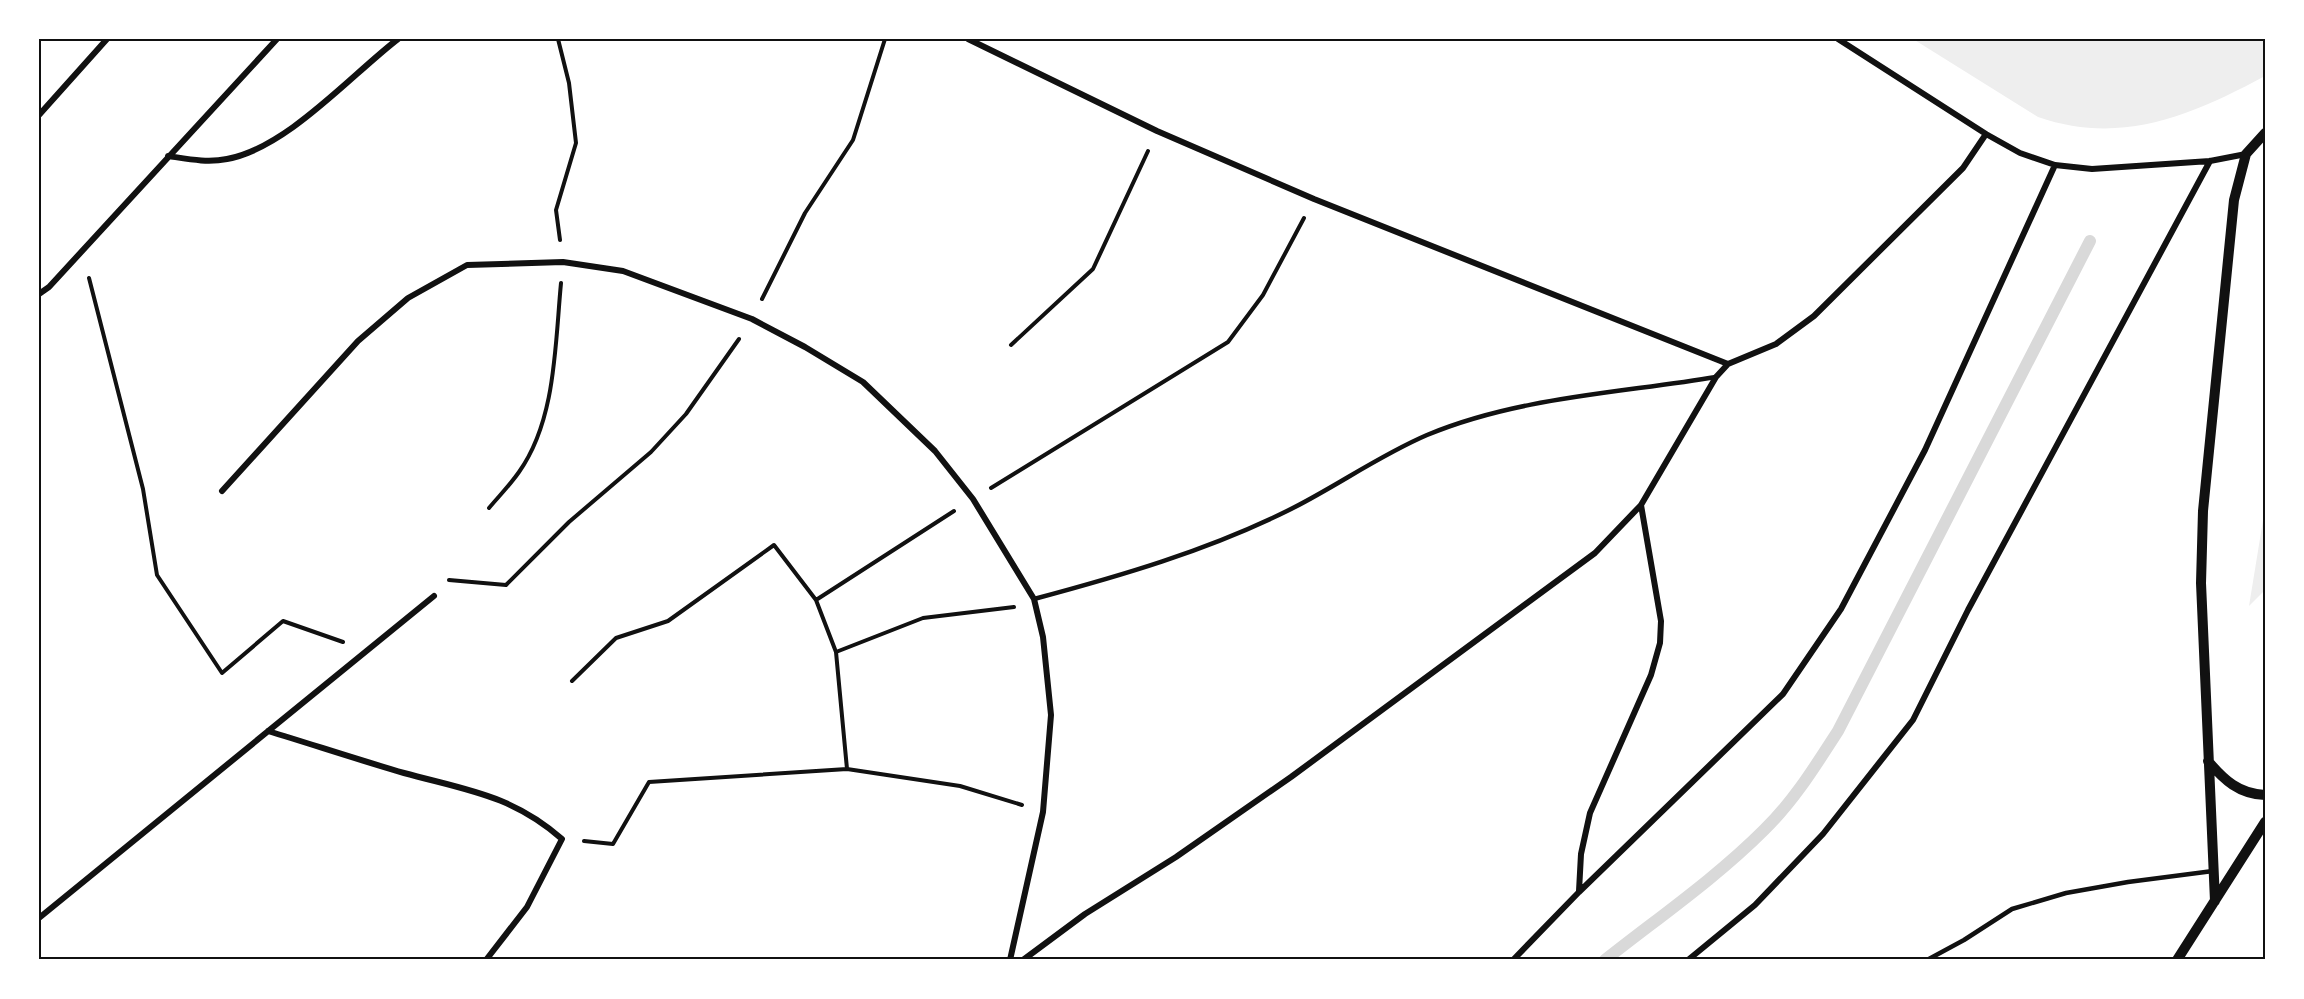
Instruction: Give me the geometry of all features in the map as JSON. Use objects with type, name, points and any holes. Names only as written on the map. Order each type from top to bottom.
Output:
[{"type":"street","points":[[39,115],[107,39]]},
{"type":"street","points":[[39,294],[49,287],[277,39]]},
{"type":"street","points":[[168,156],[205,162],[245,154],[314,112],[398,39]]},
{"type":"street","points":[[968,39],[1076,89],[1157,131],[1314,199],[1728,364]]},
{"type":"street","points":[[1838,39],[1986,134],[2020,153],[2055,165],[2092,169],[2210,161],[2246,154]]},
{"type":"street","points":[[2215,901],[2201,583],[2203,511],[2234,200],[2246,154],[2265,133]]},
{"type":"street","points":[[1023,960],[1085,914],[1176,857],[1291,777],[1595,553],[1641,505],[1716,377],[1728,364],[1776,344],[1814,316],[1963,168],[1986,134]]},
{"type":"street","points":[[1688,960],[1755,905],[1823,834],[1913,720],[1968,610],[2210,161]]},
{"type":"street","points":[[1513,960],[1579,892],[1783,694],[1841,609],[1925,450],[2055,165]]},
{"type":"street","points":[[222,491],[358,341],[408,298],[467,265],[563,262],[623,271],[752,319],[805,347],[863,382],[935,451],[973,499],[1034,599],[1043,637],[1051,715],[1043,812],[1010,960]]},
{"type":"street","points":[[1579,892],[1581,854],[1590,813],[1635,713],[1660,643],[1660,621],[1641,505]]},
{"type":"street","points":[[39,918],[434,596]]},
{"type":"street","points":[[268,731],[405,773],[496,797],[539,818],[562,839],[527,907],[486,960]]},
{"type":"street","points":[[2208,761],[2224,780],[2233,786],[2243,791],[2265,795]]},
{"type":"street","points":[[2177,960],[2265,822]]},
{"type":"lane","points":[[1034,599],[1150,568],[1286,512],[1427,435],[1486,415],[1540,403],[1716,377]]},
{"type":"lane","points":[[1927,960],[1964,940],[2012,909],[2066,893],[2213,871]]},
{"type":"path","points":[[448,580],[506,585],[569,522],[651,452],[679,422],[752,319],[805,213],[853,140],[885,39]]},
{"type":"path","points":[[1011,345],[1093,269],[1157,131]]},
{"type":"path","points":[[816,600],[973,499],[1228,342],[1263,295],[1314,199]]},
{"type":"path","points":[[82,251],[143,489],[157,575],[222,673],[283,621],[367,650]]},
{"type":"path","points":[[572,681],[616,638],[668,621],[774,545],[816,600],[836,652],[847,769]]},
{"type":"path","points":[[836,652],[923,618],[1015,607],[1034,599]]},
{"type":"path","points":[[562,839],[613,844],[649,782],[847,769],[960,786],[1043,812]]},
{"type":"shaded area","points":[[1913,39],[2265,39],[2265,76],[2211,103],[2156,122],[2127,127],[2099,128],[2069,125],[2038,117]]},
{"type":"shaded area","points":[[2265,508],[2265,590],[2249,606]]},
{"type":"waterway","points":[[1605,960],[1746,848],[1785,807],[1813,770],[1838,731],[2090,241]]}]
